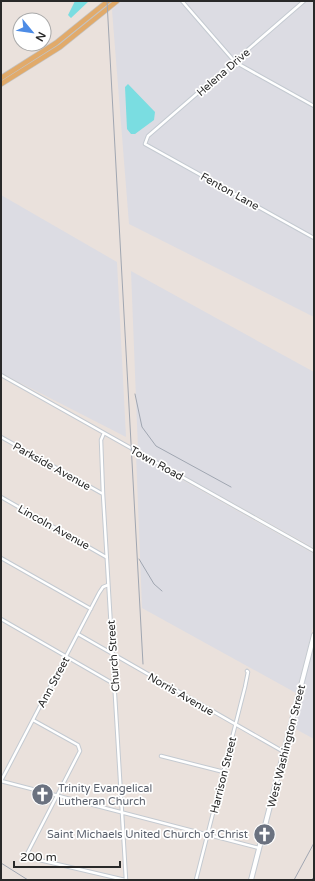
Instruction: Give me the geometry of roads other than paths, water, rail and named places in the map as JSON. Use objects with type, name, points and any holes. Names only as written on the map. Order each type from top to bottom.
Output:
[{"type":"main road","points":[[1,78],[56,43],[108,1]]},
{"type":"main road","points":[[1,84],[60,47],[117,1]]},
{"type":"main road","name":"West Washington Street","points":[[251,880],[314,635]]},
{"type":"street","points":[[182,1],[235,62],[314,106]]},
{"type":"street","name":"Helena Drive","points":[[145,144],[148,136],[304,1]]},
{"type":"street","name":"Fenton Lane","points":[[145,144],[314,238]]},
{"type":"street","name":"Town Road","points":[[1,375],[314,551]]},
{"type":"street","name":"Church Street","points":[[104,433],[101,440],[103,494],[126,880]]},
{"type":"street","name":"Parkside Avenue","points":[[1,437],[103,494]]},
{"type":"street","name":"Lincoln Avenue","points":[[1,497],[107,557]]},
{"type":"street","points":[[1,558],[91,609]]},
{"type":"street","name":"Ann Street","points":[[1,781],[103,587],[108,585]]},
{"type":"street","points":[[1,619],[115,684]]},
{"type":"street","name":"Norris Avenue","points":[[78,634],[284,752]]},
{"type":"street","name":"Harrison Street","points":[[196,880],[236,725],[245,687],[247,671]]},
{"type":"street","points":[[33,720],[78,745],[80,749],[28,852],[28,856],[31,858],[126,880]]},
{"type":"street","points":[[161,756],[224,772]]},
{"type":"street","points":[[1,781],[260,848]]},
{"type":"water","points":[[75,1],[89,1],[71,18],[68,15]]},
{"type":"water","points":[[128,84],[155,112],[154,120],[135,134],[131,134],[127,129],[125,87]]},
{"type":"railway","points":[[107,1],[143,664]]},
{"type":"railway","points":[[135,394],[142,427],[156,446],[231,487]]},
{"type":"railway","points":[[139,559],[154,584],[162,591]]},
{"type":"railway","points":[[294,880],[314,843]]},
{"type":"railway","points":[[1,863],[28,880]]},
{"type":"railway","points":[[311,880],[314,877]]},
{"type":"place","name":"Trinity Evangelical Lutheran Church","points":[[42,794]]},
{"type":"place","name":"Saint Michaels United Church of Christ","points":[[264,834]]}]
